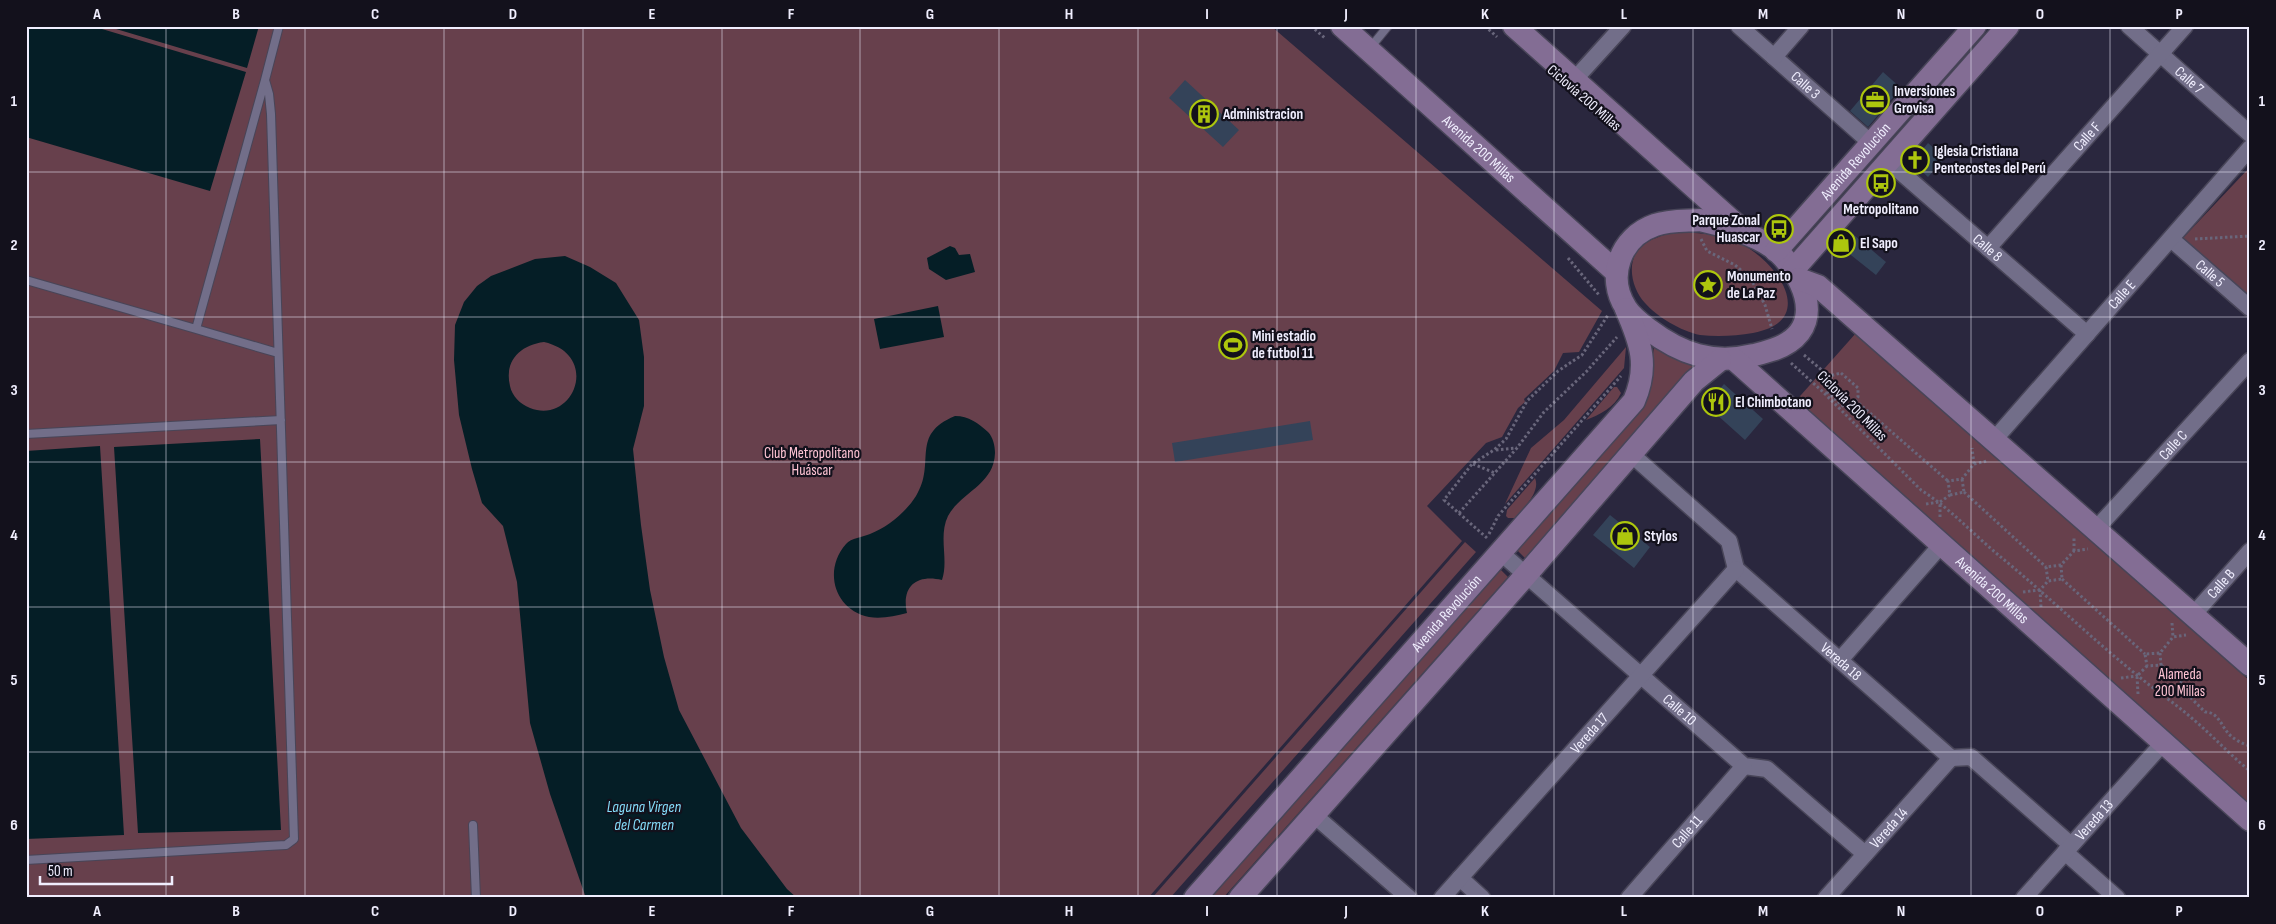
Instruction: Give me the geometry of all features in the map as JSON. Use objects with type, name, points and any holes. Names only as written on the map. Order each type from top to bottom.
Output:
[{"type":"main road","name":"Avenida Revolución","points":[[1776,251],[1975,26]]},
{"type":"main road","name":"Avenida Revolución","points":[[1796,274],[1888,161],[2008,26]]},
{"type":"main road","points":[[1506,32],[1575,79],[1750,236]]},
{"type":"main road","name":"Avenida 200 Millas","points":[[1334,33],[1369,50],[1615,271]]},
{"type":"main road","points":[[1615,271],[1624,248],[1643,230],[1656,225],[1695,220],[1733,228],[1776,251],[1796,274],[1807,296],[1807,313],[1802,330],[1789,342],[1788,349],[1727,360],[1691,354],[1660,338],[1619,309]]},
{"type":"main road","name":"Avenida Revolución","points":[[1195,898],[1634,402],[1640,387],[1643,365],[1641,348],[1619,309],[1615,271]]},
{"type":"main road","points":[[1796,274],[1818,286],[2250,666]]},
{"type":"main road","name":"Avenida 200 Millas","points":[[1727,360],[1942,544],[2250,820]]},
{"type":"main road","points":[[1240,898],[1526,575],[1694,381],[1727,360]]},
{"type":"street","points":[[1575,79],[1623,26]]},
{"type":"street","name":"Calle 3","points":[[1739,26],[1871,143]]},
{"type":"street","points":[[1774,57],[1801,26]]},
{"type":"street","name":"Calle 7","points":[[2129,26],[2250,134]]},
{"type":"street","name":"Calle F","points":[[1988,248],[2185,26]]},
{"type":"street","name":"Calle E","points":[[1993,441],[2250,148]]},
{"type":"street","name":"Calle 8","points":[[1888,161],[2087,334]]},
{"type":"street","name":"Calle 5","points":[[2171,239],[2250,308]]},
{"type":"street","name":"Calle C","points":[[2096,529],[2250,361]]},
{"type":"street","points":[[1631,454],[1729,541],[1736,569]]},
{"type":"street","points":[[1840,660],[1942,544]]},
{"type":"street","name":"Calle B","points":[[2193,615],[2250,551]]},
{"type":"street","name":"Calle 10","points":[[1500,552],[1744,766]]},
{"type":"street","name":"Vereda 18","points":[[1736,569],[1951,758]]},
{"type":"street","name":"Vereda 17","points":[[1442,898],[1736,569]]},
{"type":"street","name":"Vereda 13","points":[[2024,898],[2164,742]]},
{"type":"street","points":[[1951,758],[1971,757],[2068,848],[2117,898]]},
{"type":"street","name":"Vereda 14","points":[[1826,898],[1951,758]]},
{"type":"street","points":[[1744,766],[1767,769],[1865,854]]},
{"type":"street","name":"Calle 11","points":[[1629,898],[1744,766]]},
{"type":"street","points":[[1314,815],[1409,898]]},
{"type":"street","points":[[1460,878],[1482,898]]},
{"type":"lane","points":[[196,329],[279,26]]},
{"type":"lane","points":[[1369,50],[1388,26]]},
{"type":"lane","points":[[26,860],[286,845],[294,839],[271,114],[269,94],[265,80]]},
{"type":"lane","points":[[26,280],[278,353]]},
{"type":"lane","points":[[26,434],[281,420]]},
{"type":"lane","points":[[473,825],[476,898]]},
{"type":"path","points":[[1311,26],[1334,33]]},
{"type":"path","points":[[1485,26],[1506,32]]},
{"type":"path","name":"Ciclovía 200 Millas","points":[[1695,220],[1704,248],[1736,265],[1755,284],[1788,349],[1788,360],[1822,391],[1921,490],[1940,502],[1978,538],[2138,676],[2189,715],[2225,751],[2250,771]]},
{"type":"path","points":[[2171,239],[2250,236]]},
{"type":"path","points":[[1564,253],[1604,301]]},
{"type":"path","points":[[1458,513],[1517,448],[1544,412],[1586,372],[1624,328],[1619,309]]},
{"type":"path","points":[[1619,309],[1582,354],[1558,371],[1527,401],[1506,439],[1494,450],[1472,464],[1444,500],[1486,538],[1498,516],[1626,370]]},
{"type":"path","points":[[1788,349],[1831,378]]},
{"type":"path","points":[[1841,373],[1858,388],[1858,397],[1852,404],[1844,407],[1827,392],[1827,382],[1831,378],[1841,373]]},
{"type":"path","points":[[1855,400],[1948,481],[1950,495],[1964,492]]},
{"type":"path","points":[[1948,481],[1962,479],[1974,464],[1969,420]]},
{"type":"path","points":[[1494,450],[1517,448]]},
{"type":"path","points":[[1472,464],[1495,473]]},
{"type":"path","points":[[1962,479],[1964,492],[2046,567],[2048,581],[2062,579]]},
{"type":"path","points":[[2046,567],[2061,565],[2074,551],[2113,545]]},
{"type":"path","points":[[2061,565],[2062,579],[2145,654],[2147,666]]},
{"type":"path","points":[[2145,654],[2160,652],[2173,637],[2212,632]]},
{"type":"path","points":[[2160,652],[2161,665]]},
{"type":"path","points":[[2139,720],[2138,676],[2147,666],[2161,665],[2186,686],[2191,698],[2205,712],[2210,712],[2221,721],[2228,734],[2250,746]]},
{"type":"green space","name":"Club Metropolitano Huáscar","points":[[26,26],[1271,26],[1602,311],[1579,352],[1563,353],[1554,371],[1524,399],[1525,402],[1518,408],[1502,437],[1486,443],[1427,506],[1462,541],[1148,898],[26,898]]},
{"type":"green space","points":[[2250,167],[2250,298],[2182,239]]},
{"type":"green space","points":[[1670,233],[1716,235],[1733,240],[1755,253],[1779,277],[1786,291],[1788,305],[1784,317],[1773,327],[1753,333],[1713,336],[1700,335],[1685,330],[1670,323],[1656,313],[1645,303],[1636,290],[1633,282],[1632,266],[1637,251],[1643,245]]},
{"type":"green space","name":"Alameda 200 Millas","points":[[1856,333],[2250,681],[2250,808],[1793,404]]},
{"type":"green space","points":[[1626,347],[1624,368],[1505,504],[1531,448],[1564,420]]},
{"type":"green space","points":[[1654,347],[1696,366],[1525,558],[1514,547],[1650,375]]},
{"type":"green space","points":[[1614,387],[1617,387],[1621,393],[1615,402],[1601,413],[1586,420]]},
{"type":"green space","points":[[1535,478],[1536,489],[1530,500],[1515,518],[1508,518],[1506,516],[1507,510]]},
{"type":"green space","points":[[1465,542],[1476,552],[1170,898],[1152,898]]},
{"type":"green space","points":[[1497,566],[1508,577],[1223,898],[1204,898]]},
{"type":"water","points":[[26,26],[92,26],[246,72],[210,191],[26,137]]},
{"type":"water","points":[[106,26],[259,26],[247,68]]},
{"type":"water","points":[[950,246],[955,248],[959,255],[970,254],[975,272],[946,280],[929,269],[927,258]]},
{"type":"water","name":"Laguna Virgen del Carmen","points":[[565,256],[590,267],[616,283],[639,320],[644,357],[644,406],[633,449],[650,590],[664,657],[679,710],[741,828],[787,889],[797,898],[586,898],[550,794],[530,723],[517,582],[503,526],[482,503],[472,469],[459,415],[454,360],[455,325],[464,302],[477,286],[491,276],[535,259]],"holes":[[[544,342],[562,349],[572,360],[576,373],[575,386],[569,398],[559,407],[546,411],[530,408],[523,404],[517,399],[510,386],[509,369],[516,356],[528,347]]]},
{"type":"water","points":[[938,306],[944,337],[880,349],[874,319]]},
{"type":"water","points":[[955,416],[965,417],[988,432],[995,447],[995,453],[989,473],[954,507],[948,516],[944,532],[944,572],[942,580],[925,579],[913,584],[906,596],[907,613],[879,618],[857,613],[840,598],[836,588],[834,577],[835,565],[839,554],[848,542],[883,527],[907,508],[922,484],[926,451],[932,432]]},
{"type":"water","points":[[260,439],[281,830],[138,833],[114,447]]},
{"type":"water","points":[[100,446],[124,835],[26,839],[26,451]]},
{"type":"building","name":"Inversiones Grovisa","points":[[1883,72],[1901,88],[1868,127],[1850,111]]},
{"type":"building","name":"Administracion","points":[[1185,80],[1239,130],[1223,147],[1169,98]]},
{"type":"building","points":[[1928,143],[1945,158],[1928,177],[1912,162]]},
{"type":"building","points":[[1848,230],[1886,262],[1876,275],[1837,244]]},
{"type":"building","points":[[1724,384],[1763,419],[1745,440],[1706,405]]},
{"type":"building","points":[[1310,421],[1313,440],[1175,462],[1172,443]]},
{"type":"building","points":[[1610,515],[1650,547],[1634,568],[1593,535]]},
{"type":"place","name":"Inversiones Grovisa","points":[[1875,100]]},
{"type":"place","name":"Administracion","points":[[1204,114]]},
{"type":"place","name":"Iglesia Cristiana Pentecostes del Perú","points":[[1915,160]]},
{"type":"place","name":"Metropolitano","points":[[1881,183]]},
{"type":"place","name":"Parque Zonal Huascar","points":[[1779,229]]},
{"type":"place","name":"El Sapo","points":[[1841,243]]},
{"type":"place","name":"Monumento de La Paz","points":[[1708,285]]},
{"type":"place","name":"Mini estadio de futbol 11","points":[[1233,345]]},
{"type":"place","name":"El Chimbotano","points":[[1716,402]]},
{"type":"place","name":"Stylos","points":[[1625,536]]}]
